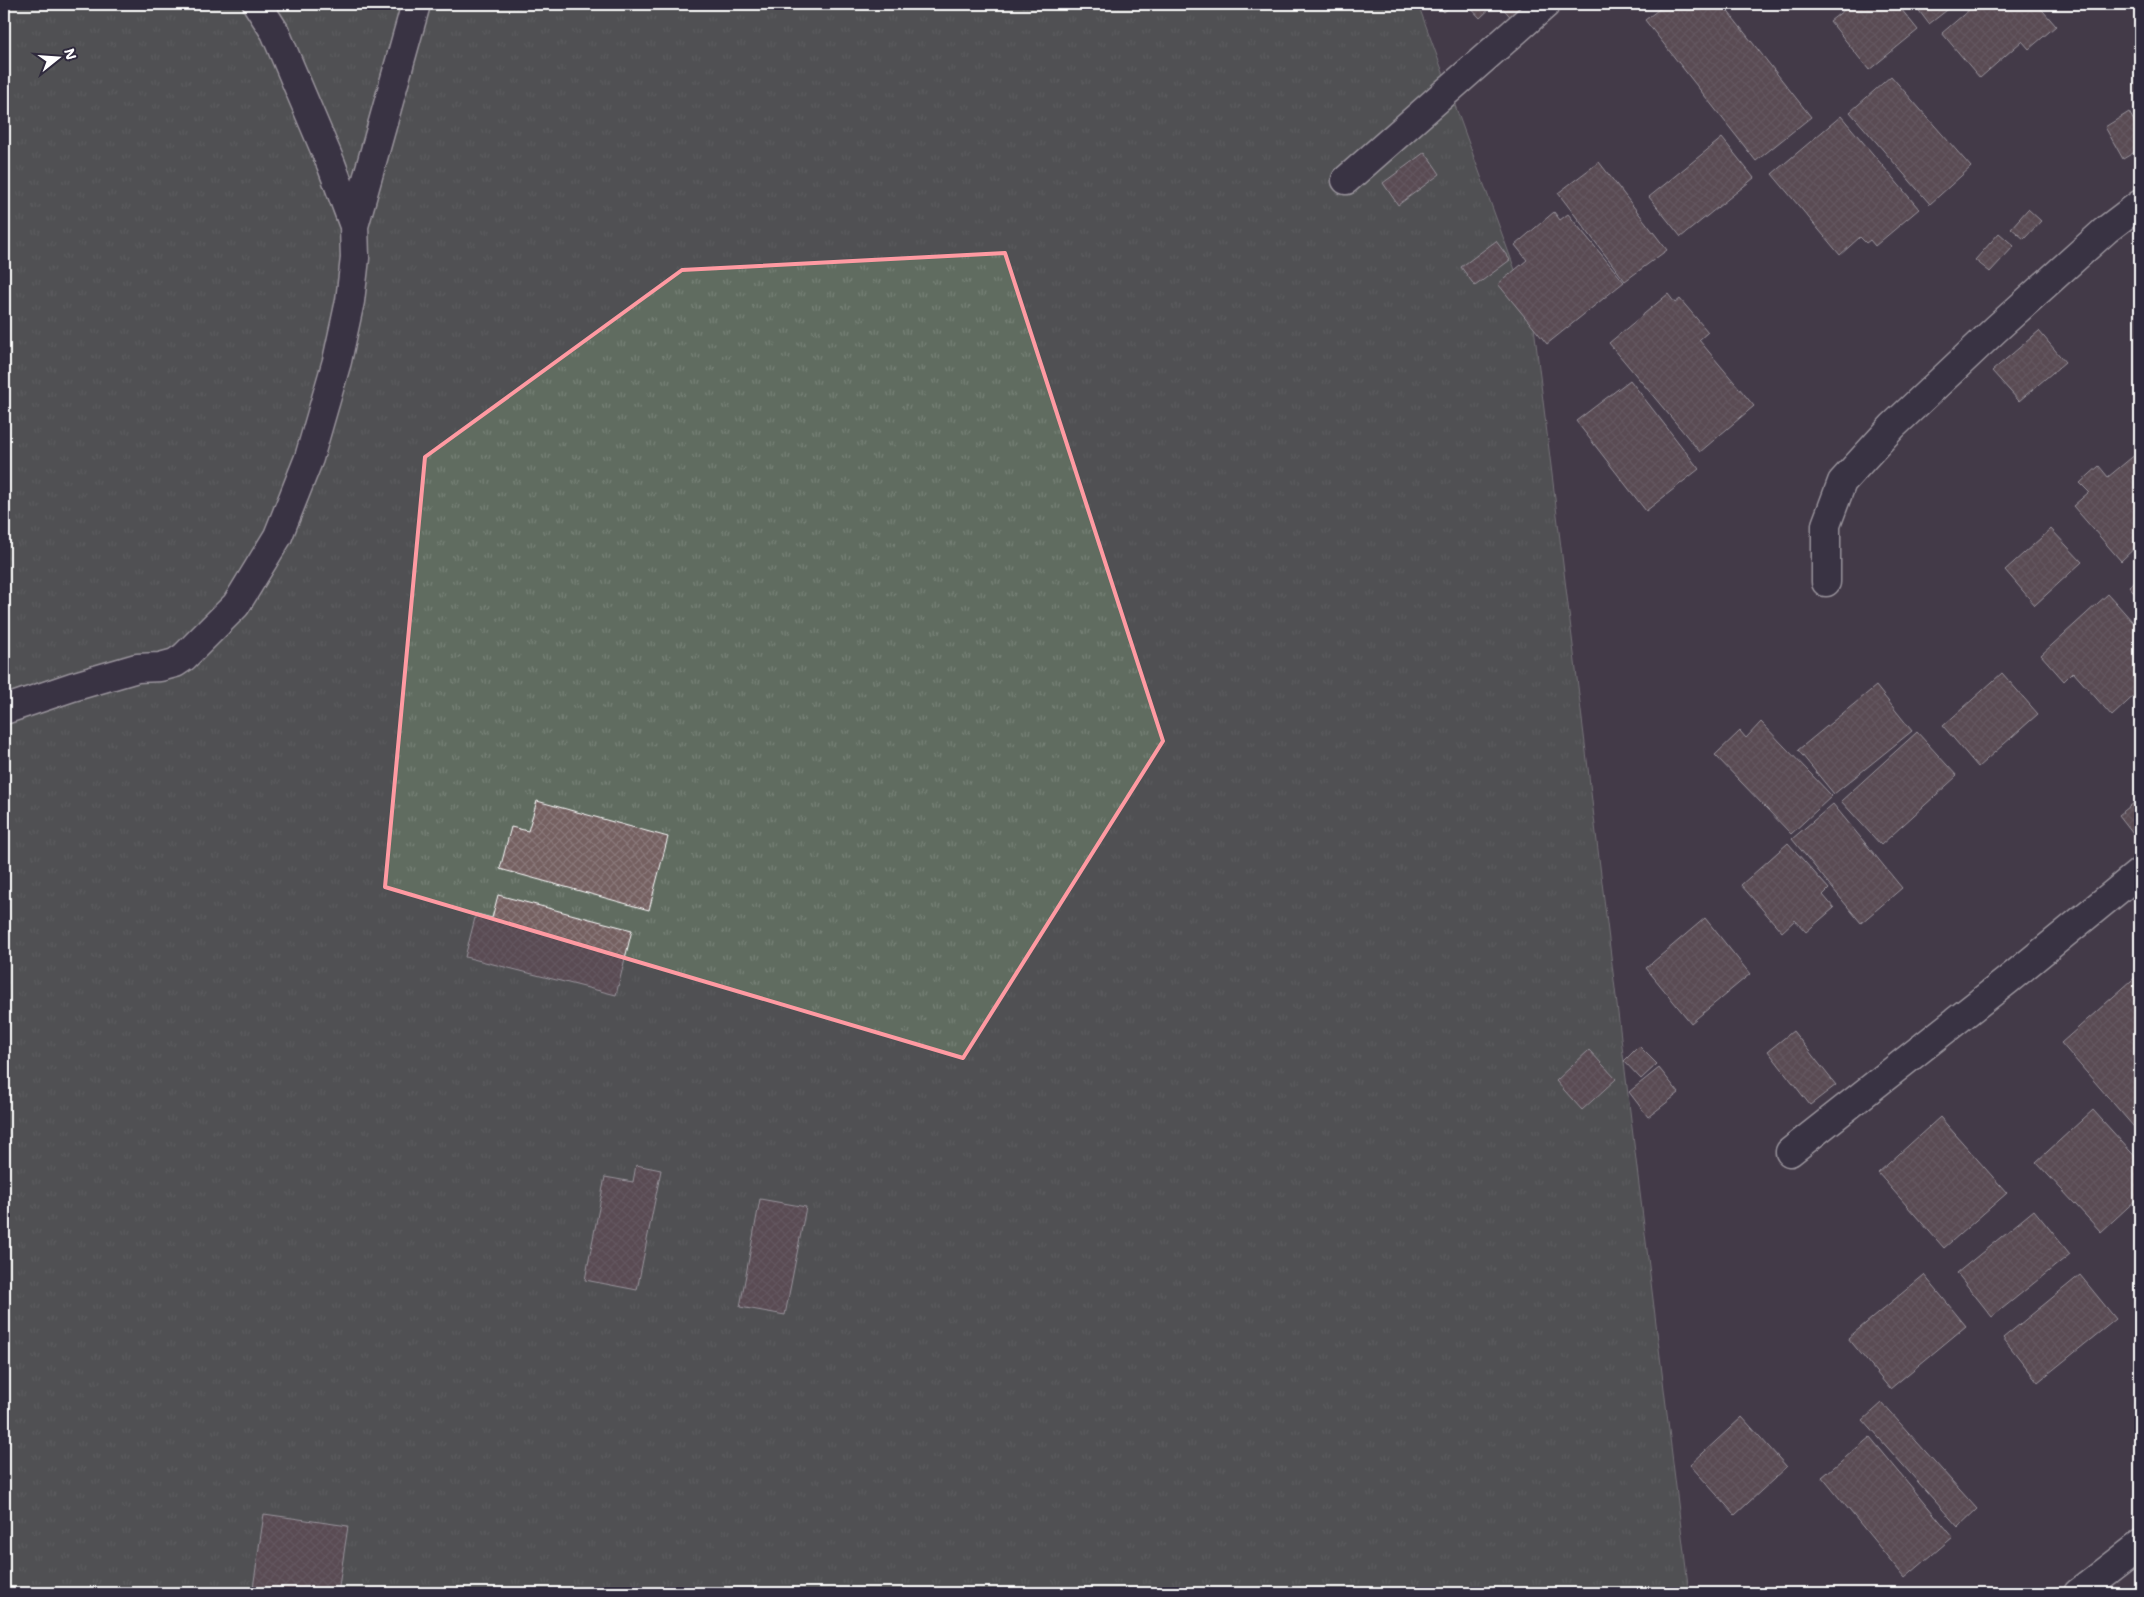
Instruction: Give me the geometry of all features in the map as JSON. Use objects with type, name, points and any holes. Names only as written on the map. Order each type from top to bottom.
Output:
[{"type":"street","points":[[257,4],[275,32],[331,164],[354,226]]},
{"type":"street","points":[[4,710],[137,668],[160,667],[175,663],[184,657],[236,604],[278,536],[309,458],[338,361],[350,301],[355,258],[354,226],[416,4]]},
{"type":"street","points":[[1346,180],[1546,4]]},
{"type":"street","points":[[1826,582],[1826,526],[1842,482],[1893,426],[1996,329],[2106,230],[2140,204]]},
{"type":"street","points":[[1790,1152],[2008,980],[2140,872]]},
{"type":"street","points":[[2078,1593],[2140,1546]]},
{"type":"highlighted area","points":[[1005,253],[1163,741],[963,1058],[385,887],[425,457],[682,270]]},
{"type":"green space","points":[[4,4],[1418,4],[1533,319],[1689,1593],[4,1593]]},
{"type":"building","points":[[1436,4],[1453,4],[1444,12]]},
{"type":"building","points":[[1467,4],[1495,4],[1480,18]]},
{"type":"building","points":[[1499,4],[1537,4],[1516,23]]},
{"type":"building","points":[[1666,4],[1722,4],[1811,117],[1756,161],[1645,20]]},
{"type":"building","points":[[1852,4],[1897,4],[1918,30],[1869,70],[1830,21]]},
{"type":"building","points":[[1914,4],[1955,4],[1929,24]]},
{"type":"building","points":[[1976,4],[2037,4],[2056,26],[2029,49],[2022,41],[1980,78],[1942,33]]},
{"type":"building","points":[[1891,76],[1971,167],[1930,204],[1850,112]]},
{"type":"building","points":[[2129,112],[2140,132],[2140,149],[2123,159],[2105,127]]},
{"type":"building","points":[[1841,116],[1919,209],[1875,246],[1870,240],[1866,243],[1860,237],[1840,255],[1772,174]]},
{"type":"building","points":[[1722,138],[1754,178],[1681,237],[1649,197]]},
{"type":"building","points":[[1425,152],[1440,174],[1398,205],[1383,183]]},
{"type":"building","points":[[1599,162],[1667,250],[1625,281],[1558,193]]},
{"type":"building","points":[[2028,209],[2041,221],[2024,239],[2011,228]]},
{"type":"building","points":[[1554,212],[1560,220],[1568,214],[1624,282],[1547,344],[1498,284],[1527,260],[1515,245]]},
{"type":"building","points":[[1999,233],[2014,246],[1990,272],[1975,260]]},
{"type":"building","points":[[1496,241],[1510,260],[1475,286],[1461,267]]},
{"type":"building","points":[[1668,294],[1675,303],[1680,299],[1708,332],[1699,340],[1754,406],[1700,452],[1609,343]]},
{"type":"building","points":[[2039,331],[2065,362],[2019,401],[1992,371]]},
{"type":"building","points":[[1630,380],[1699,469],[1646,511],[1576,421]]},
{"type":"building","points":[[2137,453],[2140,457],[2140,543],[2121,561],[2073,506],[2089,492],[2080,483],[2099,466],[2108,477]]},
{"type":"building","points":[[2051,529],[2082,562],[2035,605],[2005,570]]},
{"type":"building","points":[[2140,577],[2140,600],[2129,586]]},
{"type":"building","points":[[2108,594],[2140,630],[2140,690],[2112,716],[2073,672],[2064,681],[2041,655]]},
{"type":"building","points":[[2002,673],[2038,714],[1978,767],[1943,726]]},
{"type":"building","points":[[1876,686],[1912,731],[1834,794],[1798,750]]},
{"type":"building","points":[[1761,722],[1832,796],[1791,834],[1715,755],[1740,731],[1746,738]]},
{"type":"building","points":[[1917,732],[1957,776],[1881,845],[1841,801]]},
{"type":"building","points":[[2140,798],[2140,842],[2119,815]]},
{"type":"building","points":[[537,801],[668,837],[649,910],[500,869],[511,827],[528,831]]},
{"type":"building","points":[[1833,804],[1902,888],[1861,923],[1792,839]]},
{"type":"building","points":[[1788,843],[1829,889],[1823,895],[1834,908],[1806,932],[1795,920],[1782,932],[1741,885]]},
{"type":"building","points":[[498,895],[632,930],[616,995],[465,957],[476,914],[492,918]]},
{"type":"building","points":[[1705,918],[1750,974],[1691,1023],[1646,968]]},
{"type":"building","points":[[2140,973],[2140,1134],[2061,1043]]},
{"type":"building","points":[[1793,1031],[1836,1085],[1810,1105],[1768,1051]]},
{"type":"building","points":[[1639,1046],[1657,1064],[1641,1079],[1624,1061]]},
{"type":"building","points":[[1589,1050],[1616,1079],[1582,1110],[1556,1081]]},
{"type":"building","points":[[1659,1068],[1679,1093],[1648,1117],[1629,1092]]},
{"type":"building","points":[[2093,1110],[2140,1162],[2140,1196],[2101,1232],[2036,1162]]},
{"type":"building","points":[[1940,1117],[2007,1193],[1944,1248],[1878,1173]]},
{"type":"building","points":[[636,1165],[661,1170],[637,1290],[585,1280],[605,1177],[633,1182]]},
{"type":"building","points":[[760,1199],[806,1207],[785,1315],[740,1307]]},
{"type":"building","points":[[2034,1210],[2070,1254],[1992,1317],[1957,1273]]},
{"type":"building","points":[[1924,1275],[1966,1326],[1890,1389],[1848,1338]]},
{"type":"building","points":[[2080,1275],[2116,1319],[2038,1382],[2003,1338]]},
{"type":"building","points":[[1882,1403],[1977,1509],[1958,1527],[1863,1420]]},
{"type":"building","points":[[1742,1417],[1787,1467],[1735,1515],[1690,1465]]},
{"type":"building","points":[[1870,1437],[1953,1537],[1905,1578],[1822,1477]]},
{"type":"building","points":[[264,1514],[348,1526],[338,1593],[288,1593],[253,1588]]}]
